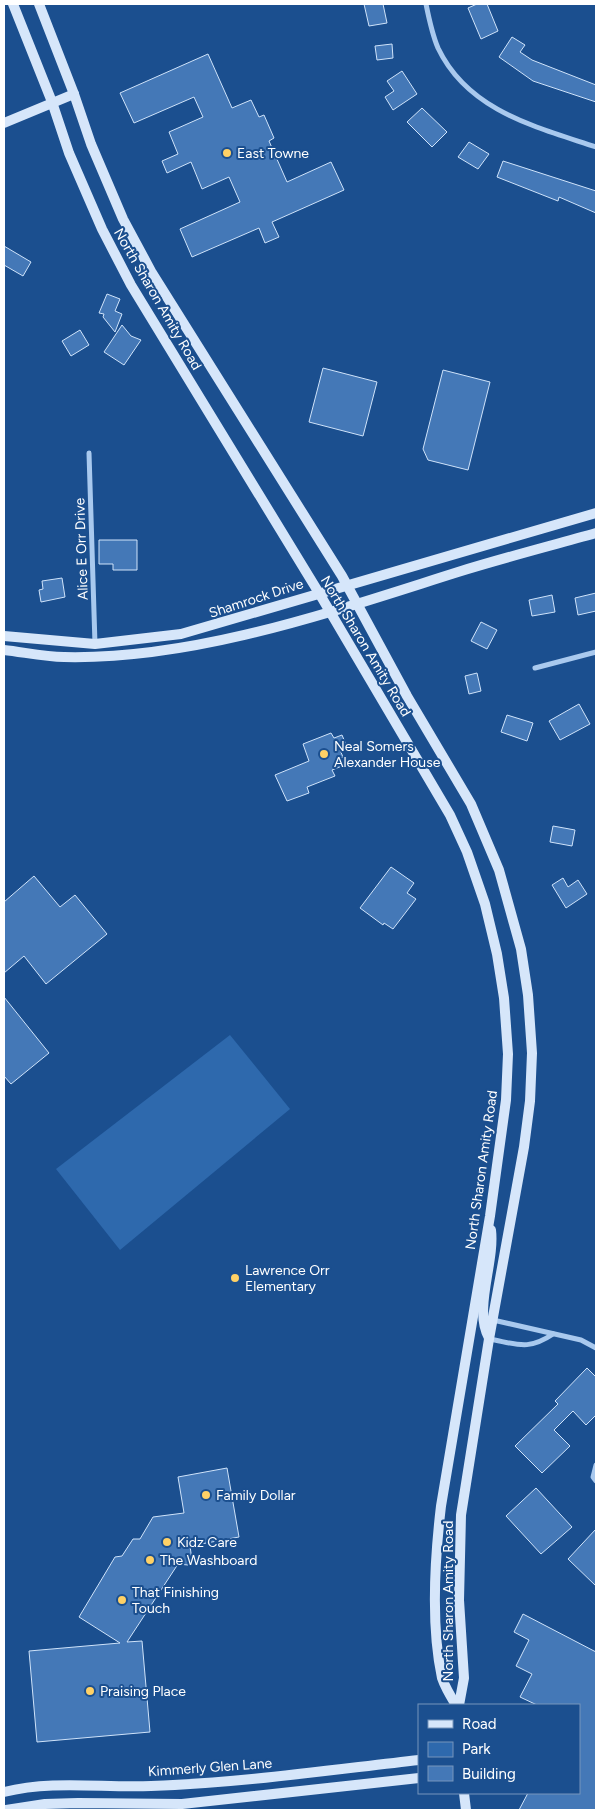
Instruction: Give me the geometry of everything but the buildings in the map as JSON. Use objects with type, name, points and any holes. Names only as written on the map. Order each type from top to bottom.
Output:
[{"type":"main road","name":"North Sharon Amity Road","points":[[13,4],[52,102],[69,152],[102,229],[131,285],[319,593],[450,815],[467,852],[485,904],[497,954],[504,998],[508,1054],[506,1100],[490,1216],[441,1506],[436,1550],[436,1600],[443,1679],[456,1704]]},
{"type":"main road","name":"North Sharon Amity Road","points":[[38,4],[74,94],[91,144],[123,219],[152,273],[346,585],[471,804],[499,870],[521,949],[528,996],[531,1044],[530,1101],[524,1147],[461,1515],[459,1600],[464,1678],[457,1704]]},
{"type":"main road","points":[[4,123],[74,94]]},
{"type":"main road","name":"Shamrock Drive","points":[[4,636],[95,644],[161,638],[203,629],[346,585],[596,513]]},
{"type":"main road","name":"Shamrock Drive","points":[[4,650],[62,657],[159,651],[200,644],[356,605],[460,571],[596,533]]},
{"type":"main road","points":[[490,1216],[493,1246],[484,1308],[484,1326],[490,1339]]},
{"type":"main road","name":"Kimmerly Glen Lane","points":[[4,1792],[56,1784],[149,1786],[201,1784],[418,1760]]},
{"type":"main road","points":[[6,1810],[45,1804],[182,1804],[418,1778]]},
{"type":"main road","points":[[464,1794],[466,1810]]},
{"type":"street","points":[[426,4],[439,49],[458,78],[474,94],[509,117],[596,147]]},
{"type":"street","name":"Alice E Orr Drive","points":[[89,453],[95,644]]},
{"type":"street","points":[[535,668],[596,652]]},
{"type":"street","points":[[493,1320],[581,1340],[596,1348]]},
{"type":"street","points":[[490,1339],[529,1346],[543,1341],[553,1334]]},
{"type":"street","points":[[596,1465],[593,1477],[596,1481]]},
{"type":"green space","points":[[230,1035],[290,1109],[120,1250],[56,1169]]},
{"type":"place","name":"East Towne","points":[[227,153]]},
{"type":"place","name":"Neal Somers Alexander House","points":[[324,754]]},
{"type":"place","name":"Lawrence Orr Elementary","points":[[235,1278]]},
{"type":"place","name":"Family Dollar","points":[[206,1495]]},
{"type":"place","name":"Kidz Care","points":[[167,1542]]},
{"type":"place","name":"The Washboard","points":[[150,1560]]},
{"type":"place","name":"That Finishing Touch","points":[[122,1600]]},
{"type":"place","name":"Praising Place","points":[[90,1691]]}]
